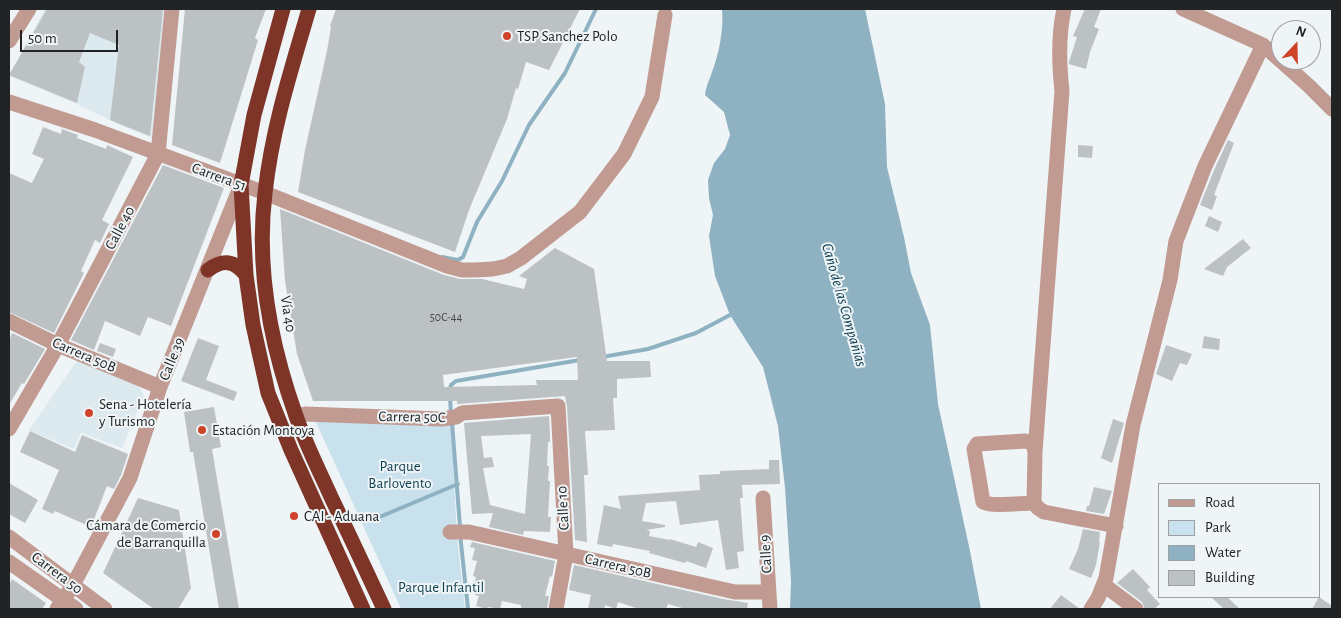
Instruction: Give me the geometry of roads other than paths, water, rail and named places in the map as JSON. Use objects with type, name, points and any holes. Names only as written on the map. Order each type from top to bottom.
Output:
[{"type":"highway","points":[[283,9],[254,115],[241,185],[246,275],[253,326],[268,393],[291,450],[363,609]]},
{"type":"highway","name":"Vía 40","points":[[309,9],[276,122],[265,193],[262,254],[268,308],[275,343],[296,416],[313,458],[384,609]]},
{"type":"highway","points":[[208,270],[215,265],[223,263],[232,264],[240,268],[246,275]]},
{"type":"street","points":[[9,42],[29,9]]},
{"type":"street","name":"Calle 40","points":[[9,429],[58,345],[158,154],[172,9]]},
{"type":"street","points":[[1034,503],[1035,452],[1062,91],[1059,66],[1064,9]]},
{"type":"street","points":[[1183,9],[1263,45],[1332,109]]},
{"type":"street","name":"Carrera 51","points":[[9,102],[95,130],[265,193],[447,266],[462,270],[493,269],[507,266],[522,258],[580,212],[624,154],[652,97],[665,15]]},
{"type":"street","points":[[1091,609],[1104,585],[1133,425],[1170,280],[1176,241],[1205,166],[1263,45]]},
{"type":"street","name":"Calle 39","points":[[60,605],[73,585],[130,478],[160,387],[241,185]]},
{"type":"street","name":"Carrera 50B","points":[[9,321],[58,345],[160,387]]},
{"type":"street","name":"Carrera 50C","points":[[296,416],[305,414],[449,418],[462,414],[558,406]]},
{"type":"street","name":"Calle 10","points":[[556,609],[566,554],[558,406]]},
{"type":"street","points":[[1035,452],[1033,443],[1025,441],[977,444],[974,449],[983,502],[990,505],[1034,503],[1044,512],[1116,526]]},
{"type":"street","name":"Calle 9","points":[[764,498],[770,609]]},
{"type":"street","name":"Carrera 50B","points":[[461,532],[734,592],[768,592]]},
{"type":"street","name":"Carrera 50","points":[[9,537],[105,609]]},
{"type":"street","name":"Carrera 50","points":[[9,562],[60,605],[76,609]]},
{"type":"street","points":[[1104,585],[1136,609]]},
{"type":"water","name":"Caño de las Compañias","points":[[722,9],[865,9],[885,104],[887,167],[911,273],[930,325],[938,404],[981,609],[790,609],[791,581],[785,488],[778,426],[763,367],[730,315],[715,276],[709,236],[713,215],[709,198],[708,180],[714,163],[725,149],[730,135],[724,112],[705,95],[719,49],[722,33]]},
{"type":"waterway","points":[[442,257],[458,260],[463,257],[477,222],[502,181],[529,125],[565,73],[596,9]]},
{"type":"waterway","points":[[602,357],[648,349],[696,333],[730,315]]},
{"type":"waterway","points":[[450,390],[451,385],[456,381],[580,360]]},
{"type":"waterway","points":[[450,397],[451,415]]},
{"type":"waterway","points":[[452,422],[460,527]]},
{"type":"waterway","points":[[370,521],[458,484]]},
{"type":"waterway","points":[[460,534],[468,609]]},
{"type":"place","name":"TSP Sanchez Polo","points":[[507,36]]},
{"type":"place","name":"Sena - Hotelería y Turismo","points":[[89,413]]},
{"type":"place","name":"Estación Montoya","points":[[202,430]]},
{"type":"place","name":"CAI - Aduana","points":[[294,516]]},
{"type":"place","name":"Cámara de Comercio de Barranquilla","points":[[216,534]]},
{"type":"park label","name":"Parque Barlovento","points":[[400,474]]},
{"type":"park label","name":"Parque Infantil","points":[[441,587]]}]
